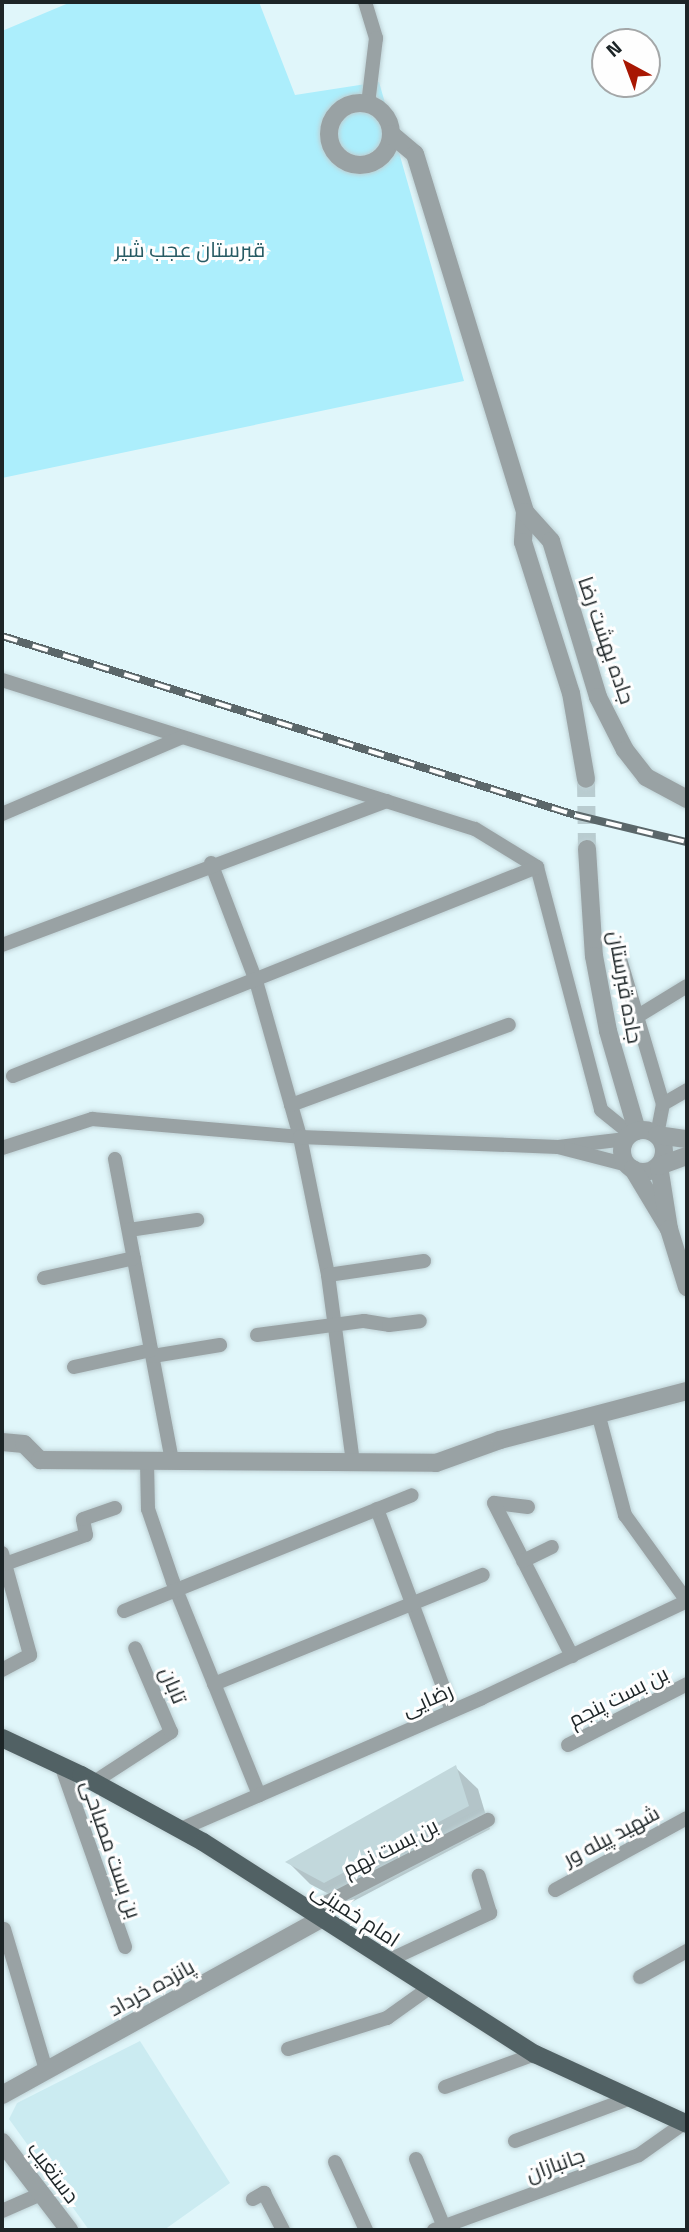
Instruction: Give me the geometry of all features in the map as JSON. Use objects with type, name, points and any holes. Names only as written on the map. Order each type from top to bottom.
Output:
[{"type":"main road","name":"امام خمینی","points":[[2,1738],[61,1765],[181,1829],[536,2054],[628,2099],[686,2123]]},
{"type":"street","points":[[365,2],[376,38],[368,104]]},
{"type":"street","points":[[391,134],[384,153],[367,164],[338,157],[329,138],[333,118],[349,105],[368,104],[385,116],[391,134],[415,154],[525,512],[523,542],[570,693],[586,779]]},
{"type":"street","name":"جاده بهشت رضا","points":[[525,512],[551,541],[598,697],[625,750],[646,777],[687,799]]},
{"type":"street","points":[[2,680],[475,829],[537,867],[601,1110],[631,1135]]},
{"type":"street","points":[[2,814],[180,738]]},
{"type":"street","points":[[2,945],[211,863],[387,800]]},
{"type":"street","name":"جاده قبرستان","points":[[587,849],[594,956],[631,1135]]},
{"type":"street","points":[[211,863],[256,981],[300,1137],[328,1275],[353,1462]]},
{"type":"street","points":[[13,1076],[537,867]]},
{"type":"street","points":[[620,959],[663,1104],[657,1135],[664,1146],[659,1166],[669,1229],[687,1287]]},
{"type":"street","points":[[638,1016],[687,986]]},
{"type":"street","points":[[291,1105],[509,1025]]},
{"type":"street","points":[[663,1104],[687,1090]]},
{"type":"street","points":[[2,1148],[92,1119],[300,1137],[558,1147],[631,1135],[687,1139]]},
{"type":"street","points":[[631,1135],[622,1153],[669,1229]]},
{"type":"street","points":[[558,1147],[646,1172],[687,1156]]},
{"type":"street","points":[[115,1159],[172,1462]]},
{"type":"street","points":[[129,1230],[197,1220]]},
{"type":"street","points":[[44,1278],[134,1258]]},
{"type":"street","points":[[328,1275],[424,1261]]},
{"type":"street","points":[[257,1335],[335,1323],[420,1321]]},
{"type":"street","points":[[74,1367],[152,1353],[220,1345]]},
{"type":"street","points":[[2,1443],[24,1444],[40,1460],[436,1463],[598,1413],[687,1391]]},
{"type":"street","points":[[598,1413],[625,1515],[687,1601]]},
{"type":"street","points":[[147,1462],[148,1509],[175,1589],[258,1796]]},
{"type":"street","points":[[124,1611],[412,1495]]},
{"type":"street","points":[[528,1507],[494,1503],[572,1656]]},
{"type":"street","points":[[2,1670],[30,1655],[3,1558],[86,1535],[83,1519],[115,1507]]},
{"type":"street","points":[[377,1508],[452,1711]]},
{"type":"street","points":[[523,1561],[552,1548]]},
{"type":"street","points":[[214,1684],[483,1575]]},
{"type":"street","name":"رضایی","points":[[181,1829],[452,1711],[687,1601]]},
{"type":"street","name":"تابان","points":[[94,1782],[170,1732],[135,1648]]},
{"type":"street","name":"بن بست پنجم","points":[[568,1745],[687,1684]]},
{"type":"street","name":"بن بست مصباحی","points":[[61,1765],[125,1947]]},
{"type":"street","name":"شهید پیله ور","points":[[555,1889],[687,1818]]},
{"type":"street","name":"بن بست نهم","points":[[316,1915],[488,1820]]},
{"type":"street","points":[[387,1961],[490,1913],[479,1876]]},
{"type":"street","name":"پانزده خرداد","points":[[2,2095],[316,1915]]},
{"type":"street","points":[[4,1929],[46,2070]]},
{"type":"street","points":[[640,1977],[687,1951]]},
{"type":"street","points":[[288,2049],[387,2018],[429,1988]]},
{"type":"street","points":[[445,2087],[536,2054]]},
{"type":"street","points":[[515,2141],[628,2099]]},
{"type":"street","name":"جانبازان","points":[[439,2229],[639,2155],[686,2123]]},
{"type":"street","name":"دستغیب","points":[[2,2142],[69,2230]]},
{"type":"street","points":[[416,2159],[439,2229]]},
{"type":"street","points":[[335,2162],[366,2230]]},
{"type":"street","points":[[253,2199],[264,2193],[283,2230]]},
{"type":"street","points":[[2,2211],[41,2194]]},
{"type":"shaded area","points":[[140,2041],[230,2183],[164,2230],[89,2230],[9,2119],[17,2103]]},
{"type":"green space","name":"قبرستان عجب شیر","points":[[71,2],[259,2],[295,95],[379,82],[464,381],[2,478],[2,31]]},
{"type":"building","points":[[456,1765],[469,1806],[324,1883],[285,1862]]},
{"type":"tunnel","points":[[586,779],[587,849]]},
{"type":"railway","points":[[2,636],[575,815],[687,842]]}]
